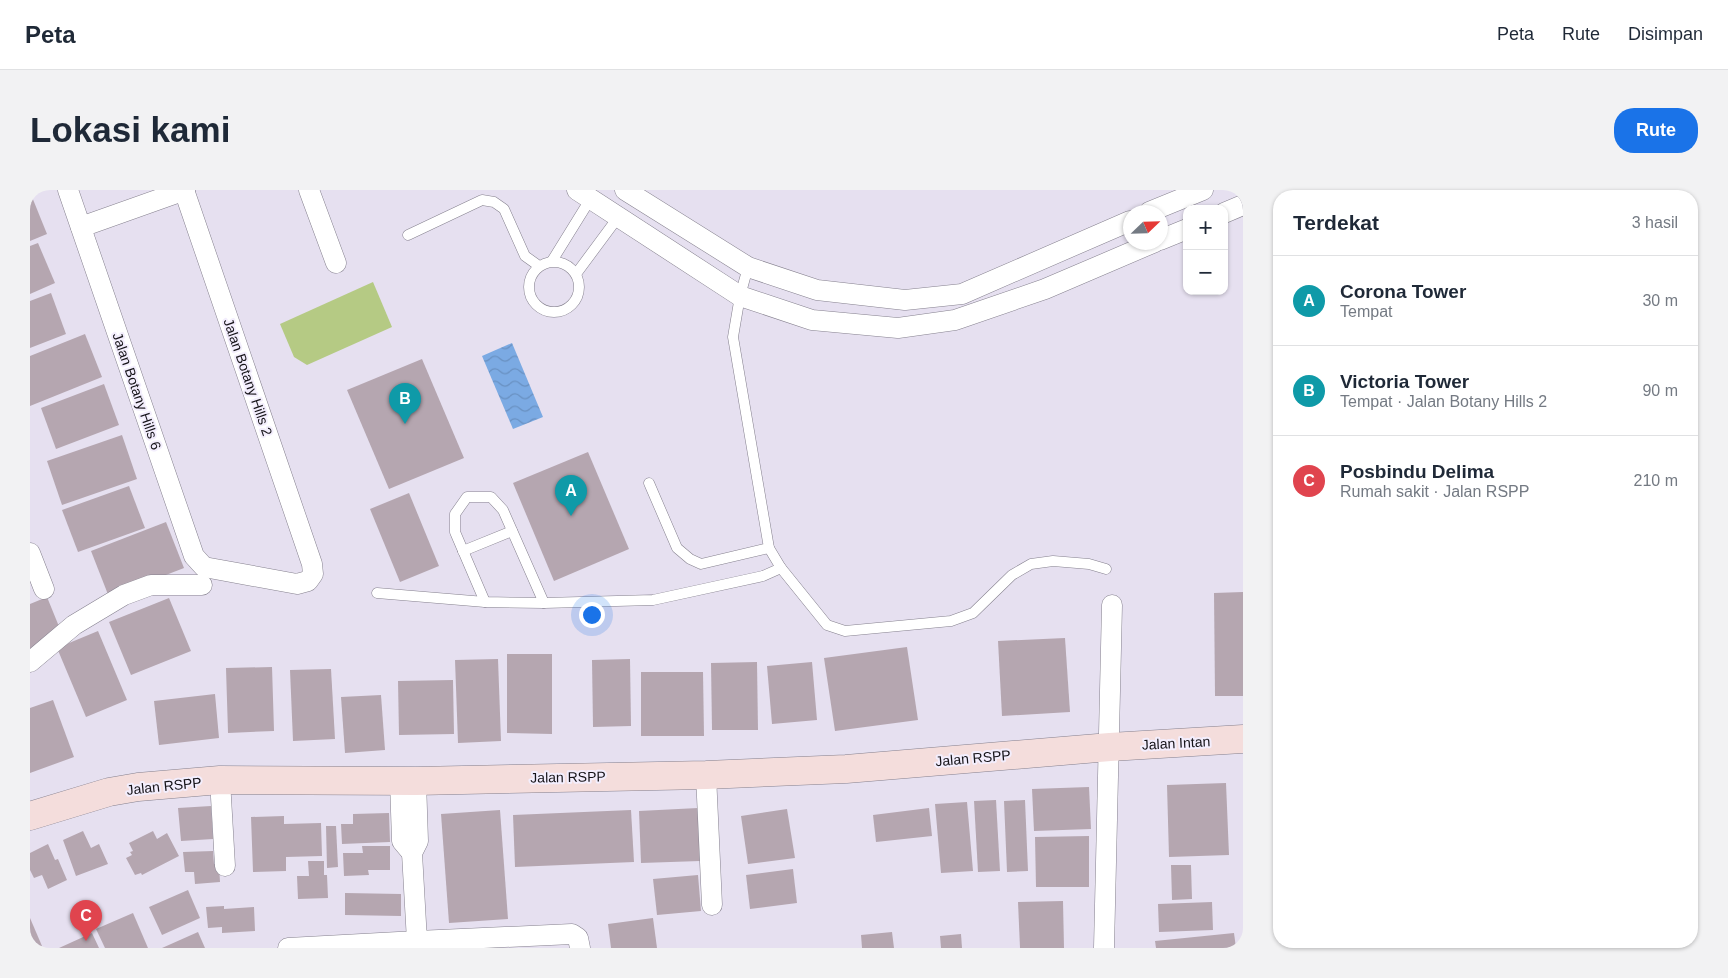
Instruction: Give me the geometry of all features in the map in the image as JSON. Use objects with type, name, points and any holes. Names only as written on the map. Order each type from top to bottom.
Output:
[{"type":"street","name":"Jalan Botany Hills 6","points":[[68,190],[194,556]]},
{"type":"street","points":[[81,227],[184,190]]},
{"type":"street","name":"Jalan Botany Hills 2","points":[[184,190],[312,564],[313,574],[308,581],[297,584],[204,567],[194,556]]},
{"type":"street","points":[[309,190],[336,264]]},
{"type":"street","points":[[624,190],[748,266],[817,290],[905,300],[962,294],[1123,223]]},
{"type":"street","points":[[1167,205],[1203,190]]},
{"type":"street","points":[[584,194],[740,296],[812,320],[898,328],[955,320],[1045,289],[1136,250]]},
{"type":"street","points":[[1228,211],[1243,205]]},
{"type":"street","points":[[1168,237],[1183,231]]},
{"type":"street","points":[[1034,263],[1045,289]]},
{"type":"street","points":[[30,553],[44,590]]},
{"type":"street","points":[[30,662],[74,625],[124,595],[150,585],[202,584]]},
{"type":"street","points":[[1104,948],[1112,605]]},
{"type":"street","name":"Jalan Intan","points":[[1110,746],[1243,738]]},
{"type":"street","name":"Jalan RSPP","points":[[30,816],[109,792],[138,786],[220,780],[408,781],[846,769],[1110,746]]},
{"type":"street","points":[[706,774],[712,905]]},
{"type":"street","points":[[220,780],[225,866]]},
{"type":"street","points":[[408,781],[418,841],[412,853],[417,941]]},
{"type":"street","points":[[288,948],[572,934],[578,938],[580,948]]},
{"type":"lane","points":[[552,262],[584,194]]},
{"type":"lane","points":[[408,235],[482,200],[494,202],[504,209],[525,256],[539,266]]},
{"type":"lane","points":[[576,274],[619,216]]},
{"type":"lane","points":[[552,262],[566,264],[576,274],[580,288],[575,302],[564,311],[549,312],[536,306],[529,293],[530,278],[539,266],[552,262]]},
{"type":"lane","points":[[748,266],[740,296],[733,337],[769,548],[781,568],[827,625],[845,631],[952,621],[973,613],[1012,576],[1031,564],[1052,561],[1089,564],[1106,569]]},
{"type":"lane","points":[[649,483],[677,548],[690,559],[701,564],[769,548]]},
{"type":"lane","points":[[484,602],[455,532],[455,514],[467,497],[492,497],[503,510],[544,603]]},
{"type":"lane","points":[[463,551],[512,531]]},
{"type":"lane","points":[[376,594],[484,602],[544,603],[654,600],[763,576],[781,568]]},
{"type":"green space","points":[[373,282],[392,327],[307,365],[294,357],[280,324]]},
{"type":"water","points":[[512,343],[543,417],[513,429],[482,356]]},
{"type":"building","points":[[30,192],[47,234],[30,241]]},
{"type":"building","points":[[38,243],[55,283],[30,294],[30,246]]},
{"type":"building","points":[[51,293],[66,334],[30,348],[30,301]]},
{"type":"building","points":[[85,334],[102,377],[30,406],[30,356]]},
{"type":"building","points":[[422,359],[464,458],[389,489],[347,390]]},
{"type":"building","points":[[104,384],[119,425],[56,449],[41,408]]},
{"type":"building","points":[[122,435],[137,479],[62,505],[47,461]]},
{"type":"building","points":[[588,452],[629,549],[554,581],[513,483]]},
{"type":"building","points":[[129,486],[145,528],[78,552],[62,510]]},
{"type":"building","points":[[409,493],[439,566],[400,582],[370,509]]},
{"type":"building","points":[[166,522],[184,568],[109,597],[91,551]]},
{"type":"building","points":[[1243,592],[1243,696],[1215,696],[1214,593]]},
{"type":"building","points":[[47,597],[60,629],[30,650],[30,604]]},
{"type":"building","points":[[169,598],[191,651],[131,675],[109,622]]},
{"type":"building","points":[[98,631],[127,700],[86,717],[57,648]]},
{"type":"building","points":[[1065,638],[1070,712],[1002,716],[998,641]]},
{"type":"building","points":[[907,647],[918,720],[835,731],[824,658]]},
{"type":"building","points":[[507,654],[552,654],[552,734],[507,733]]},
{"type":"building","points":[[498,659],[501,741],[458,743],[455,660]]},
{"type":"building","points":[[630,659],[631,726],[593,727],[592,660]]},
{"type":"building","points":[[757,662],[758,730],[712,730],[711,663]]},
{"type":"building","points":[[812,662],[817,720],[772,724],[767,666]]},
{"type":"building","points":[[272,667],[274,731],[228,733],[226,668]]},
{"type":"building","points":[[331,669],[335,739],[293,741],[290,670]]},
{"type":"building","points":[[641,672],[703,672],[704,736],[641,736]]},
{"type":"building","points":[[453,680],[454,734],[399,735],[398,681]]},
{"type":"building","points":[[215,694],[219,738],[159,745],[154,701]]},
{"type":"building","points":[[381,695],[385,750],[345,753],[341,697]]},
{"type":"building","points":[[53,700],[74,757],[30,773],[30,708]]},
{"type":"building","points":[[1226,783],[1229,855],[1169,857],[1167,785]]},
{"type":"building","points":[[1089,787],[1091,829],[1034,831],[1032,789]]},
{"type":"building","points":[[996,800],[1000,871],[978,872],[974,801]]},
{"type":"building","points":[[1025,800],[1028,871],[1007,872],[1004,801]]},
{"type":"building","points":[[967,802],[973,871],[941,873],[935,804]]},
{"type":"building","points":[[211,806],[213,839],[181,841],[178,808]]},
{"type":"building","points":[[698,808],[700,861],[641,863],[639,811]]},
{"type":"building","points":[[929,808],[932,836],[876,842],[873,815]]},
{"type":"building","points":[[787,809],[795,858],[748,864],[741,816]]},
{"type":"building","points":[[500,810],[508,919],[449,923],[441,814]]},
{"type":"building","points":[[631,810],[634,862],[515,867],[513,815]]},
{"type":"building","points":[[389,813],[390,842],[342,844],[341,824],[353,824],[353,814]]},
{"type":"building","points":[[284,816],[284,824],[321,823],[322,856],[286,857],[286,871],[253,872],[251,817]]},
{"type":"building","points":[[326,826],[336,826],[338,867],[327,868]]},
{"type":"building","points":[[83,831],[91,848],[99,844],[108,864],[76,876],[63,840]]},
{"type":"building","points":[[153,831],[157,839],[167,833],[179,856],[142,875],[141,873],[135,875],[126,858],[132,855],[130,852],[133,851],[129,843]]},
{"type":"building","points":[[1089,836],[1089,887],[1036,887],[1035,837]]},
{"type":"building","points":[[48,844],[55,860],[58,859],[67,880],[48,889],[42,875],[34,878],[30,870],[30,853]]},
{"type":"building","points":[[362,846],[390,846],[390,870],[368,870],[369,875],[344,876],[343,853],[363,853]]},
{"type":"building","points":[[213,851],[214,864],[219,864],[220,882],[195,884],[194,872],[185,872],[183,852]]},
{"type":"building","points":[[308,861],[324,861],[324,875],[327,875],[328,898],[298,899],[297,876],[309,876]]},
{"type":"building","points":[[1171,865],[1191,865],[1192,899],[1172,900]]},
{"type":"building","points":[[793,869],[797,903],[750,909],[746,875]]},
{"type":"building","points":[[698,875],[701,911],[657,915],[653,879]]},
{"type":"building","points":[[188,890],[200,918],[162,935],[149,907]]},
{"type":"building","points":[[345,893],[401,894],[401,916],[345,915]]},
{"type":"building","points":[[1063,901],[1064,948],[1020,948],[1018,902]]},
{"type":"building","points":[[1212,902],[1213,930],[1159,932],[1158,904]]},
{"type":"building","points":[[224,906],[224,909],[254,907],[255,931],[222,933],[222,927],[208,928],[206,907]]},
{"type":"building","points":[[133,913],[148,948],[105,948],[96,929]]},
{"type":"building","points":[[30,918],[42,946],[38,948],[30,948]]},
{"type":"building","points":[[653,918],[657,948],[611,948],[608,924]]},
{"type":"building","points":[[198,932],[205,948],[162,948]]},
{"type":"building","points":[[892,932],[894,948],[862,948],[861,935]]},
{"type":"building","points":[[92,933],[99,948],[59,948]]},
{"type":"building","points":[[1234,933],[1236,948],[1156,948],[1155,941]]},
{"type":"building","points":[[961,934],[962,948],[941,948],[940,936]]},
{"type":"place","name":"Victoria Tower","points":[[405,424]]},
{"type":"place","name":"Corona Tower","points":[[571,516]]},
{"type":"place","name":"Posbindu Delima","points":[[86,941]]}]
